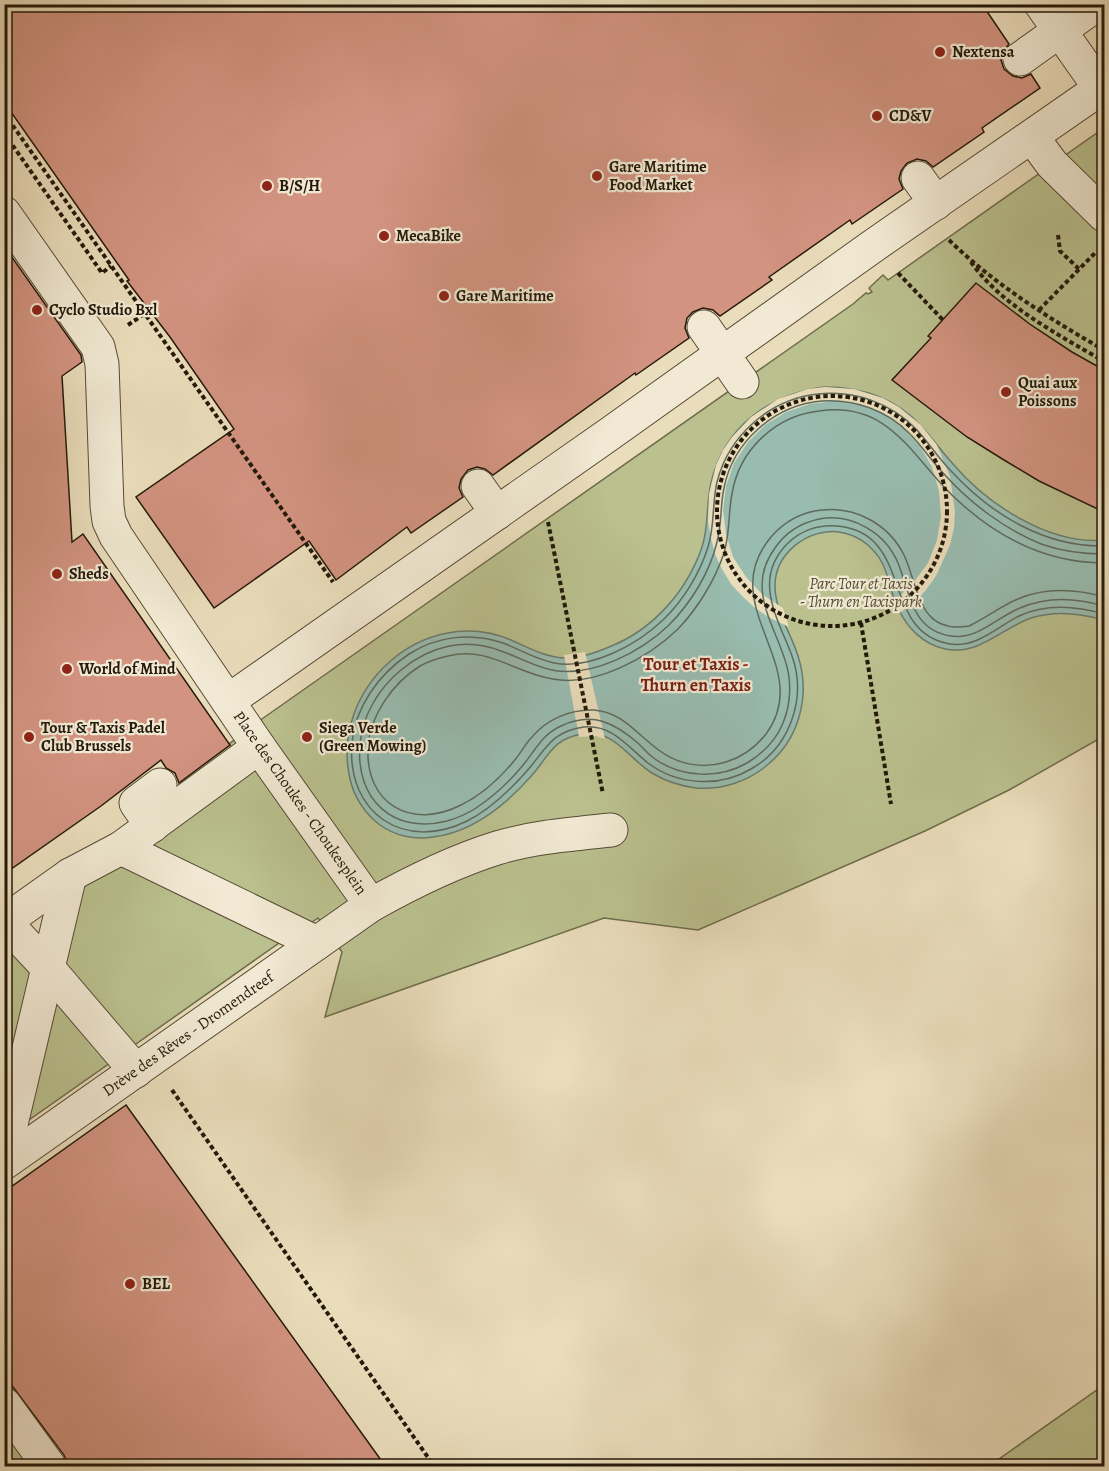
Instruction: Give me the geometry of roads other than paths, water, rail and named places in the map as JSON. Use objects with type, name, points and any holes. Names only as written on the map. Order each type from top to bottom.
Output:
[{"type":"street","points":[[1020,59],[1050,18],[1097,4]]},
{"type":"street","points":[[228,701],[722,354],[924,198],[1032,137],[1102,87],[1050,18]]},
{"type":"street","points":[[1032,137],[1052,164],[1104,214]]},
{"type":"street","name":"Place des Choukes - Choukesplein","points":[[4,213],[98,347],[102,364],[107,506],[109,521],[116,536],[371,905]]},
{"type":"street","points":[[704,327],[742,382]]},
{"type":"street","points":[[478,486],[497,513]]},
{"type":"street","points":[[144,1065],[5,922],[70,875],[122,848],[260,747]]},
{"type":"street","points":[[152,826],[136,803],[160,785]]},
{"type":"street","name":"Drève des Rêves - Dromendreef","points":[[4,1162],[371,905],[434,871],[498,848],[557,836],[611,830]]},
{"type":"street","points":[[122,848],[317,943]]},
{"type":"street","points":[[4,1154],[70,875]]},
{"type":"street","points":[[4,1404],[49,1467]]},
{"type":"water","points":[[825,387],[864,392],[900,408],[924,430],[967,479],[1001,507],[1021,519],[1062,536],[1083,540],[1104,540],[1104,620],[1068,613],[1050,614],[1020,622],[990,640],[969,649],[937,647],[923,639],[906,622],[896,604],[883,564],[868,545],[862,540],[839,532],[816,534],[795,545],[787,553],[776,574],[778,604],[802,671],[802,702],[794,730],[787,743],[759,772],[742,781],[724,786],[696,788],[685,786],[652,773],[612,740],[593,733],[582,734],[572,736],[558,744],[533,774],[501,806],[476,823],[462,829],[433,837],[412,837],[386,829],[370,816],[357,799],[352,786],[347,745],[354,714],[369,685],[390,662],[416,644],[446,633],[478,632],[511,640],[550,656],[570,658],[587,655],[625,640],[654,619],[666,607],[678,593],[696,563],[707,523],[711,483],[726,445],[752,417],[768,406],[785,397]]},
{"type":"place","name":"Nextensa","points":[[940,52]]},
{"type":"place","name":"CD&V","points":[[877,116]]},
{"type":"place","name":"Gare Maritime Food Market","points":[[597,176]]},
{"type":"place","name":"B/S/H","points":[[267,186]]},
{"type":"place","name":"MecaBike","points":[[384,236]]},
{"type":"place","name":"Gare Maritime","points":[[444,296]]},
{"type":"place","name":"Cyclo Studio Bxl","points":[[37,310]]},
{"type":"place","name":"Quai aux Poissons","points":[[1006,392]]},
{"type":"place","name":"Sheds","points":[[57,574]]},
{"type":"place","name":"World of Mind","points":[[67,669]]},
{"type":"place","name":"Tour & Taxis Padel Club Brussels","points":[[29,737]]},
{"type":"place","name":"Siega Verde (Green Mowing)","points":[[307,737]]},
{"type":"place","name":"BEL","points":[[130,1284]]},
{"type":"district","name":"Tour et Taxis - Thurn en Taxis","points":[[696,674]]},
{"type":"park label","name":"Parc Tour et Taxis - Thurn en Taxispark","points":[[861,593]]}]
